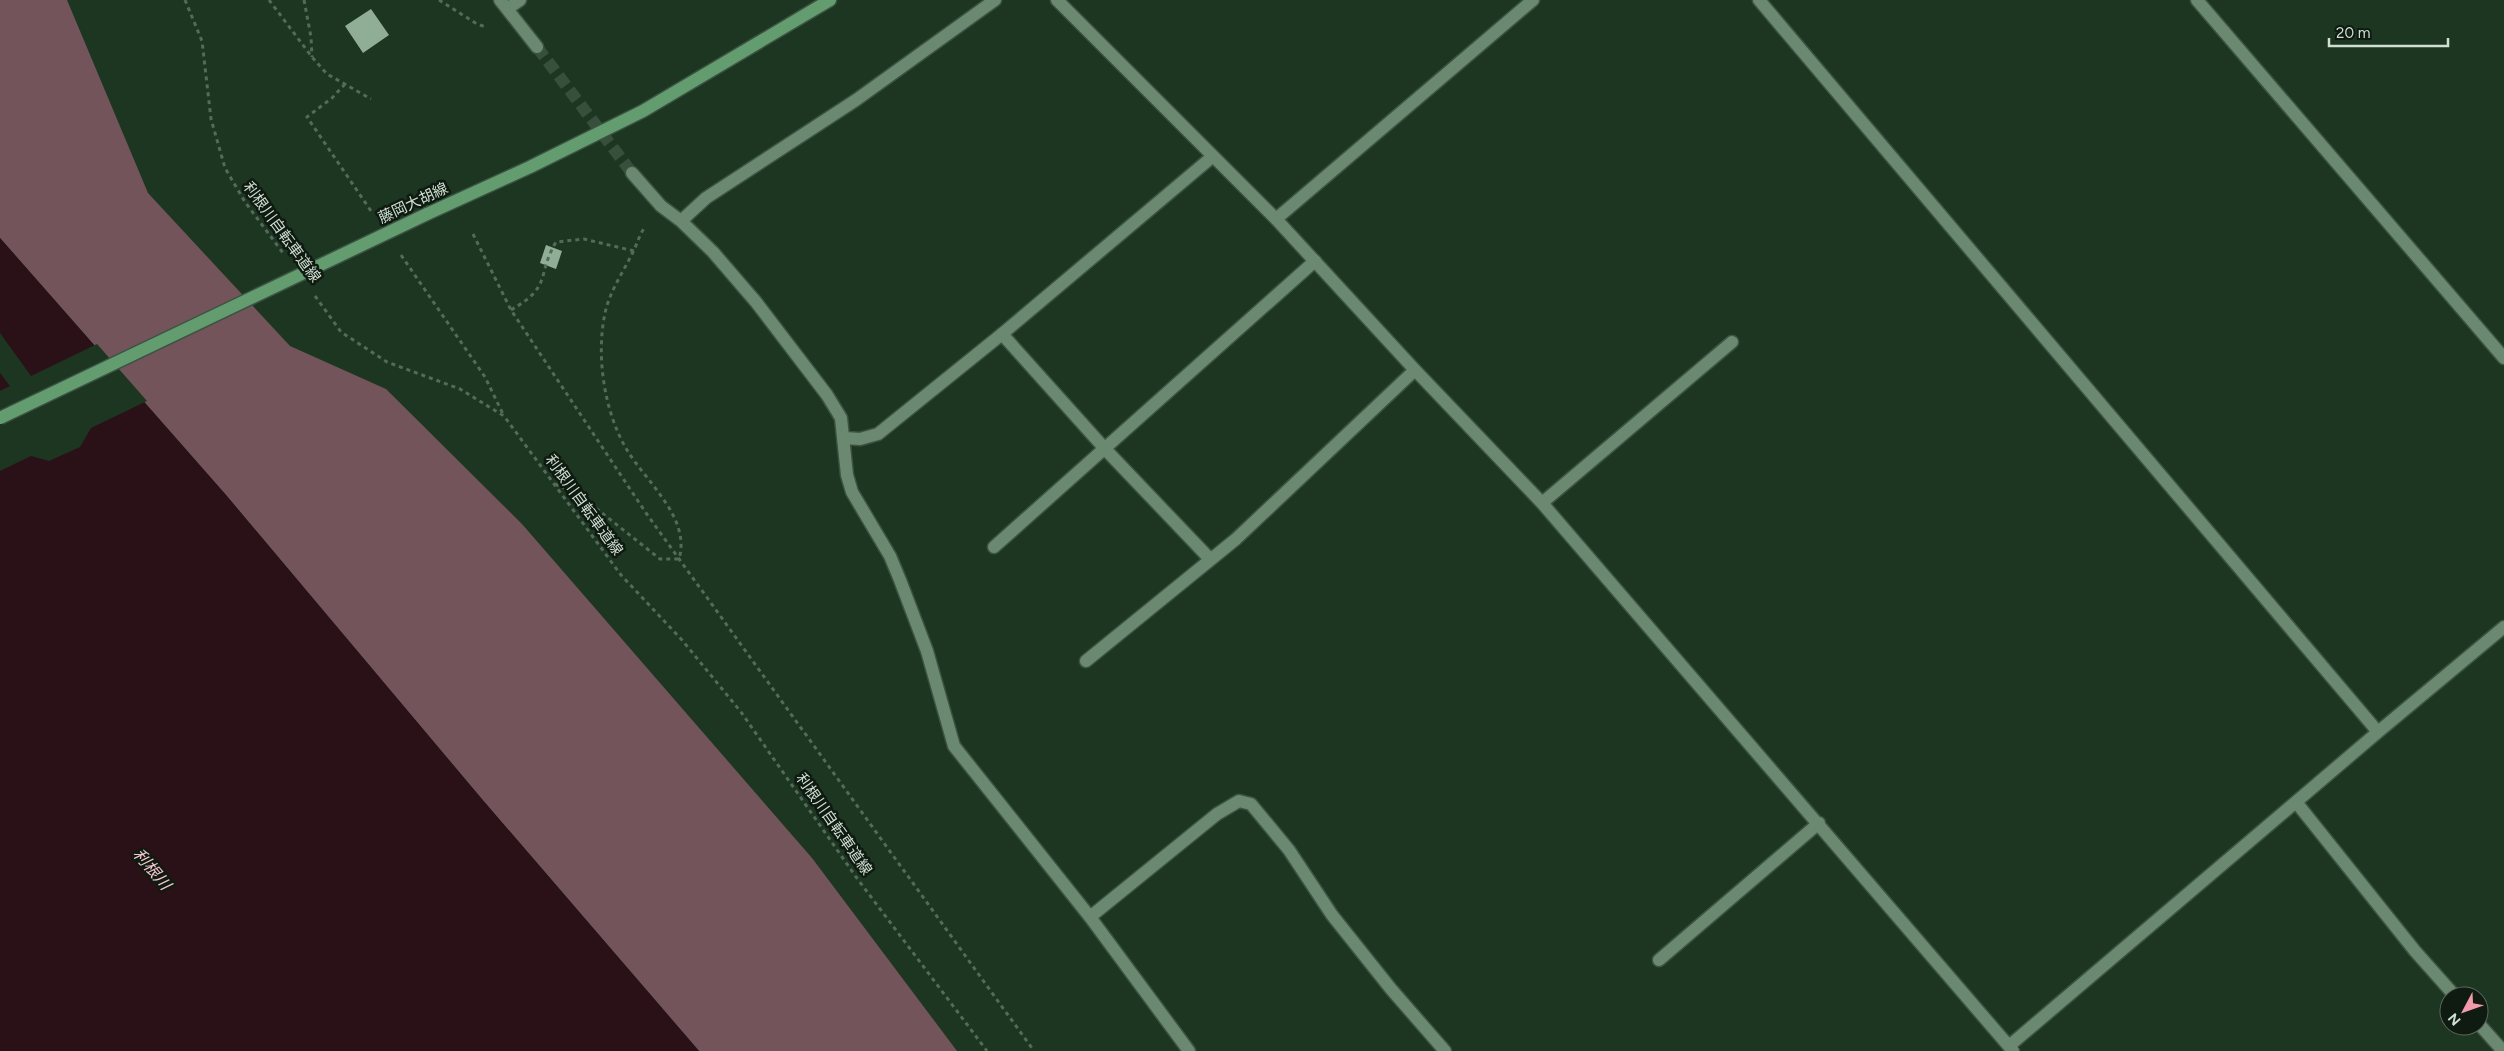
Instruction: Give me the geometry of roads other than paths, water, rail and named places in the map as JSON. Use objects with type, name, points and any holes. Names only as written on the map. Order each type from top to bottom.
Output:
[{"type":"main road","name":"藤岡大胡線","points":[[0,418],[428,214],[530,168],[643,111],[830,0]]},
{"type":"street","points":[[520,0],[504,4],[537,46]]},
{"type":"street","points":[[681,221],[706,198],[856,100],[995,0]]},
{"type":"street","points":[[1057,0],[1276,219],[1415,370],[1542,503],[1819,823],[2011,1049],[2296,802],[2504,627]]},
{"type":"street","points":[[1276,219],[1533,0]]},
{"type":"street","points":[[1759,0],[2378,732]]},
{"type":"street","points":[[2197,0],[2504,358]]},
{"type":"street","points":[[844,438],[860,439],[878,434],[1002,334],[1212,157]]},
{"type":"street","points":[[632,174],[661,206],[681,221],[713,252],[756,302],[827,395],[841,418],[847,475],[852,492],[890,556],[900,580],[927,651],[954,746],[1090,917],[1189,1051]]},
{"type":"street","points":[[994,547],[1106,450],[1315,261]]},
{"type":"street","points":[[1002,334],[1106,450],[1210,559]]},
{"type":"street","points":[[1542,503],[1732,342]]},
{"type":"street","points":[[1086,661],[1236,539],[1415,370]]},
{"type":"street","points":[[1090,917],[1217,814],[1239,801],[1251,804],[1289,850],[1332,915],[1391,989],[1445,1051]]},
{"type":"street","points":[[2296,802],[2415,952],[2445,986]]},
{"type":"street","points":[[1659,960],[1819,823]]},
{"type":"street","points":[[2489,1035],[2503,1051]]},
{"type":"water","name":"利根川","points":[[0,238],[226,495],[481,798],[699,1051],[0,1051]]},
{"type":"tunnel","points":[[537,47],[632,173]]}]
